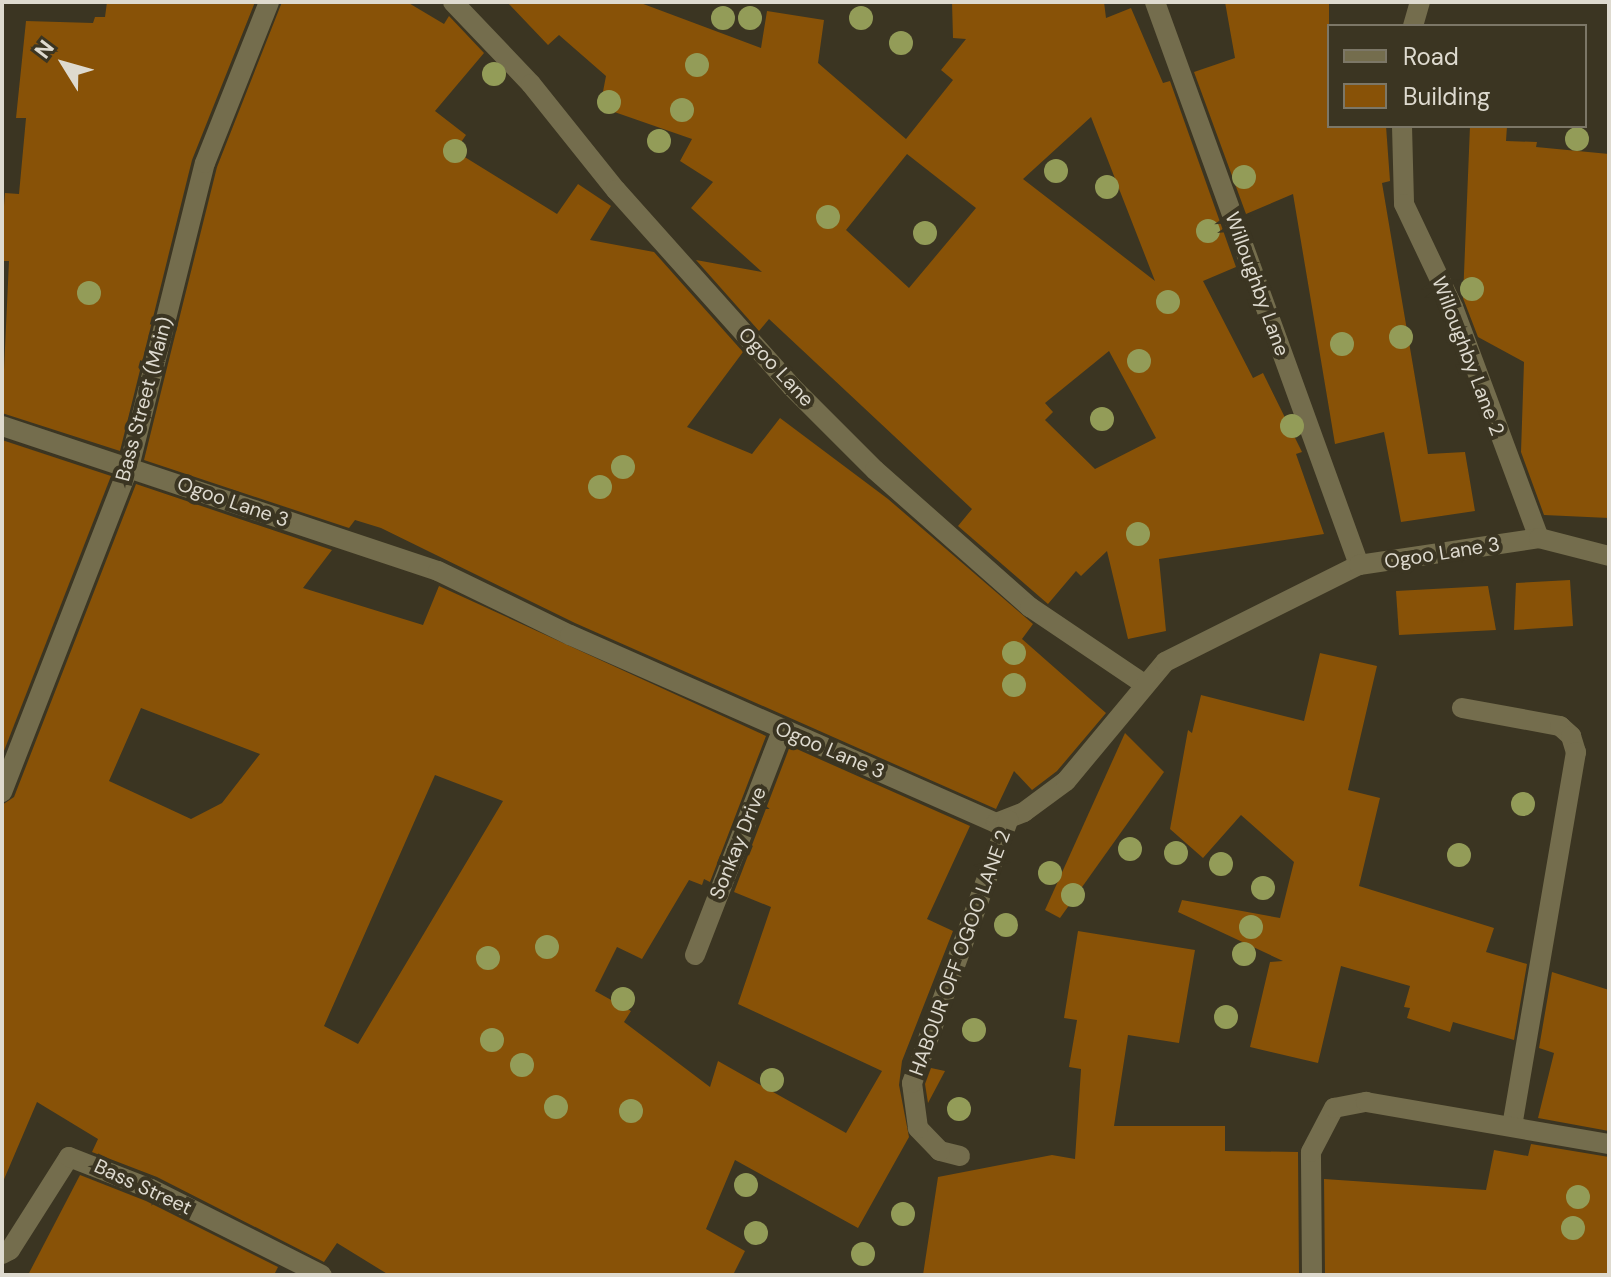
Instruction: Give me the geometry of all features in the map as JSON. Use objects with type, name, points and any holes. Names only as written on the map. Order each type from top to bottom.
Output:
[{"type":"street","name":"Bass Street (Main)","points":[[2,792],[129,467],[205,163],[269,2]]},
{"type":"street","name":"Ogoo Lane","points":[[453,2],[531,84],[616,190],[792,387],[875,470],[1030,607],[1144,684]]},
{"type":"street","name":"Willoughby Lane","points":[[1155,2],[1359,565]]},
{"type":"street","points":[[1414,24],[1420,2]]},
{"type":"street","name":"Willoughby Lane 2","points":[[1402,128],[1404,204],[1453,307],[1539,538]]},
{"type":"street","name":"Ogoo Lane 3","points":[[2,426],[438,571],[782,731],[919,788],[985,822],[1008,820],[1066,781],[1165,662],[1359,565],[1539,538],[1609,556]]},
{"type":"street","points":[[1462,708],[1560,726],[1571,736],[1576,752],[1512,1127]]},
{"type":"street","name":"Sonkay Drive","points":[[695,955],[782,731]]},
{"type":"street","name":"HABOUR OFF OGOO LANE 2","points":[[960,1156],[940,1151],[918,1128],[912,1083],[1008,820]]},
{"type":"street","points":[[1312,1275],[1311,1152],[1334,1108],[1366,1102],[1609,1144]]},
{"type":"street","name":"Bass Street","points":[[2,1254],[10,1250],[69,1157],[151,1189],[322,1275]]},
{"type":"building","points":[[107,2],[255,2],[192,160],[120,451],[2,413],[9,261],[2,261],[2,232],[5,193],[19,194],[26,118],[16,118],[26,21],[93,23],[95,17],[105,17]]},
{"type":"building","points":[[282,2],[407,2],[444,24],[449,16],[484,53],[435,111],[466,135],[455,151],[557,214],[578,184],[611,206],[590,240],[654,252],[743,352],[687,427],[752,454],[780,418],[888,499],[1033,624],[1022,639],[1106,713],[1057,771],[1032,790],[1014,771],[996,809],[575,623],[381,528],[355,520],[349,528],[144,460],[217,167]]},
{"type":"building","points":[[507,2],[638,2],[761,48],[767,11],[824,20],[818,63],[906,139],[953,80],[941,70],[966,39],[953,38],[952,2],[1104,2],[1106,18],[1131,8],[1163,83],[1170,81],[1236,267],[1203,281],[1253,378],[1263,373],[1302,452],[1296,454],[1324,534],[1159,559],[1166,631],[1128,639],[1107,551],[1081,576],[1076,571],[1048,604],[958,526],[972,509],[769,319],[759,331],[696,260],[762,272],[691,208],[713,182],[680,161],[692,139],[600,107],[606,76],[559,35],[548,45]],"holes":[[[1091,117],[1155,281],[1023,179]],[[907,154],[976,208],[909,288],[846,230]],[[1109,351],[1156,438],[1095,469],[1045,420],[1053,412],[1045,403]]]},
{"type":"building","points":[[1225,2],[1329,2],[1327,128],[1386,128],[1390,181],[1382,183],[1428,454],[1465,452],[1475,511],[1401,522],[1384,432],[1335,444],[1293,194],[1246,214],[1194,72],[1235,58]]},
{"type":"building","points":[[1470,128],[1507,128],[1506,141],[1537,142],[1536,147],[1609,154],[1609,518],[1544,515],[1521,452],[1524,362],[1478,337],[1463,298]]},
{"type":"building","points":[[2,440],[111,476],[2,756]]},
{"type":"building","points":[[136,484],[332,550],[303,588],[423,625],[439,586],[766,736],[710,882],[704,879],[702,885],[689,880],[642,959],[617,947],[595,991],[631,1011],[624,1022],[710,1087],[718,1061],[846,1133],[882,1071],[738,1004],[771,907],[734,892],[790,746],[970,826],[927,919],[953,931],[902,1061],[899,1085],[909,1137],[858,1228],[735,1160],[706,1229],[745,1251],[733,1275],[389,1275],[337,1243],[324,1262],[157,1177],[92,1152],[98,1139],[37,1102],[2,1184],[2,805],[14,797]],"holes":[[[141,708],[260,754],[222,803],[191,819],[109,781]],[[435,775],[503,801],[358,1044],[324,1026]]]},
{"type":"building","points":[[1570,580],[1573,626],[1514,630],[1516,583]]},
{"type":"building","points":[[1488,586],[1496,630],[1399,635],[1396,591]]},
{"type":"building","points":[[1320,653],[1377,666],[1348,790],[1380,798],[1359,886],[1494,928],[1486,952],[1527,964],[1514,1040],[1453,1022],[1450,1032],[1407,1018],[1410,1008],[1404,1007],[1410,986],[1341,966],[1318,1063],[1250,1047],[1270,962],[1283,961],[1178,912],[1182,900],[1280,918],[1294,862],[1241,815],[1203,858],[1170,829],[1188,730],[1192,733],[1201,695],[1304,721]]},
{"type":"building","points":[[1125,733],[1164,772],[1060,918],[1045,910]]},
{"type":"building","points":[[1078,931],[1195,950],[1179,1043],[1128,1035],[1114,1126],[1225,1126],[1225,1151],[1298,1152],[1299,1275],[923,1275],[938,1177],[1052,1155],[1075,1159],[1081,1069],[1069,1067],[1077,1020],[1064,1018]]},
{"type":"building","points":[[1552,972],[1609,990],[1609,1131],[1538,1118],[1554,1053],[1539,1048]]},
{"type":"building","points":[[931,1068],[945,1071],[928,1103],[925,1084]]},
{"type":"building","points":[[1531,1144],[1609,1157],[1609,1275],[1325,1275],[1324,1179],[1486,1190],[1494,1150],[1528,1156]]},
{"type":"building","points":[[80,1175],[146,1201],[278,1267],[274,1275],[28,1275]]}]
